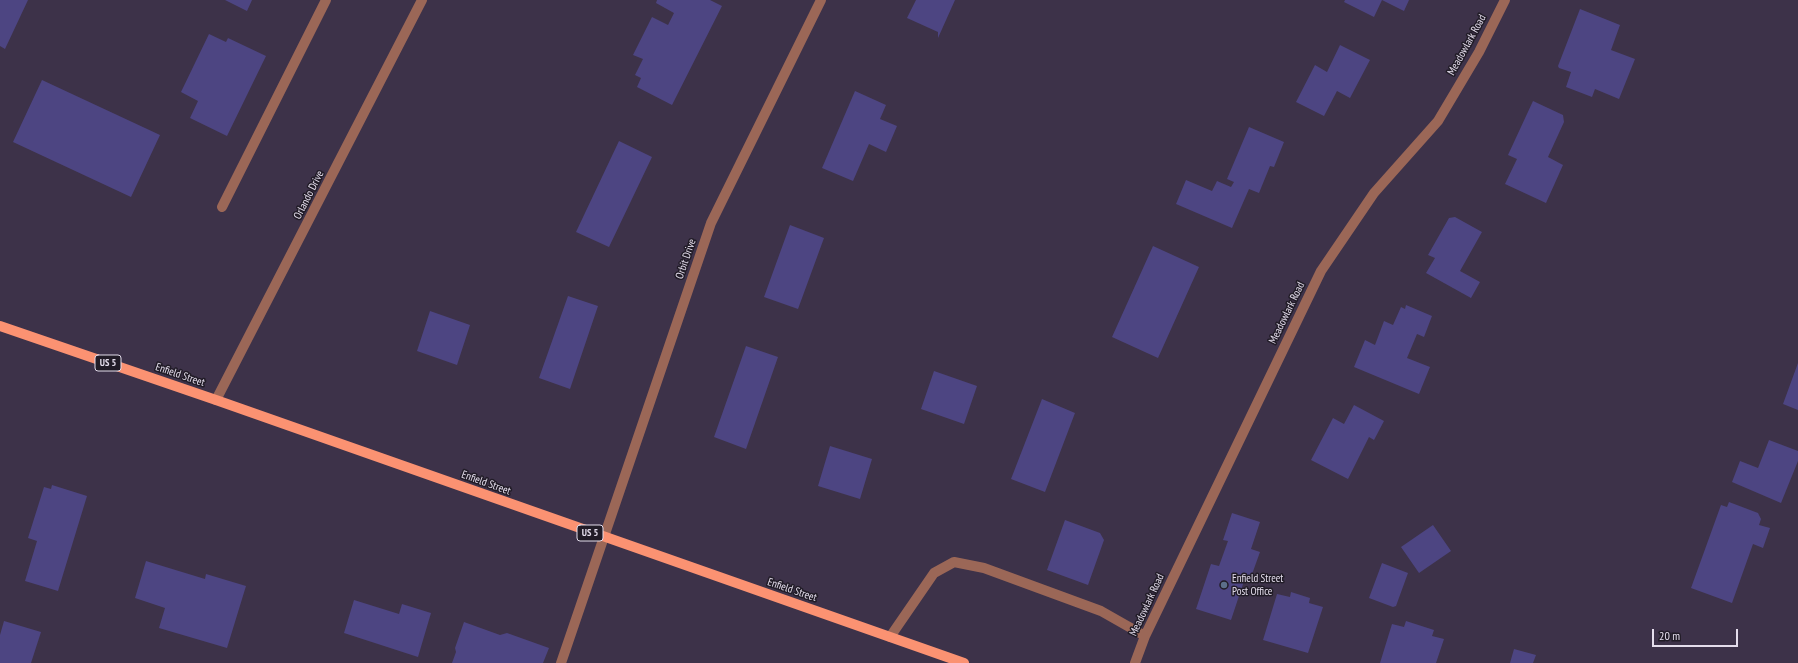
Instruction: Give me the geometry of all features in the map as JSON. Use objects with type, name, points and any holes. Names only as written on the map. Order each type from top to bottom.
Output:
[{"type":"main road","name":"Enfield Street","points":[[0,326],[216,400],[604,538],[890,637],[941,659],[964,663]]},
{"type":"street","points":[[222,207],[326,0]]},
{"type":"street","name":"Orlando Drive","points":[[216,400],[422,0]]},
{"type":"street","name":"Orbit Drive","points":[[561,663],[711,223],[821,0]]},
{"type":"street","name":"Meadowlark Road","points":[[1135,663],[1145,636],[1321,271],[1374,193],[1438,121],[1479,52],[1505,0]]},
{"type":"street","points":[[890,637],[934,573],[954,562],[984,568],[1101,611],[1145,636]]},
{"type":"building","points":[[0,0],[28,0],[5,49],[0,46]]},
{"type":"building","points":[[225,0],[252,0],[247,11]]},
{"type":"building","points":[[657,0],[710,0],[722,6],[672,105],[637,87],[641,78],[635,75],[643,59],[633,55],[652,17],[668,25],[674,13],[656,3]]},
{"type":"building","points":[[916,0],[955,0],[938,38],[938,32],[907,18]]},
{"type":"building","points":[[1345,0],[1382,0],[1374,17],[1344,2]]},
{"type":"building","points":[[1382,0],[1409,0],[1404,11]]},
{"type":"building","points":[[1580,9],[1620,25],[1611,50],[1635,59],[1619,99],[1595,89],[1592,97],[1566,87],[1571,72],[1559,68],[1558,66]]},
{"type":"building","points":[[209,34],[226,42],[228,38],[266,56],[227,136],[190,118],[198,101],[181,92]]},
{"type":"building","points":[[1340,45],[1370,60],[1350,98],[1337,91],[1324,116],[1296,102],[1315,65],[1327,72]]},
{"type":"building","points":[[42,80],[160,135],[131,197],[13,142]]},
{"type":"building","points":[[855,91],[886,105],[880,119],[897,126],[886,152],[869,144],[853,181],[822,168]]},
{"type":"building","points":[[1533,101],[1563,115],[1564,122],[1548,157],[1563,165],[1546,203],[1505,184],[1517,159],[1508,155]]},
{"type":"building","points":[[1249,127],[1284,142],[1274,167],[1270,166],[1259,193],[1249,189],[1232,228],[1176,204],[1186,180],[1212,191],[1217,181],[1231,187],[1234,182],[1227,179]]},
{"type":"building","points":[[619,141],[652,157],[609,247],[576,232]]},
{"type":"building","points":[[1455,217],[1482,232],[1460,271],[1480,282],[1471,298],[1426,273],[1435,258],[1428,255],[1449,218]]},
{"type":"building","points":[[790,225],[824,238],[798,309],[764,297]]},
{"type":"building","points":[[1153,246],[1199,267],[1158,358],[1112,337]]},
{"type":"building","points":[[568,296],[598,306],[570,389],[539,378]]},
{"type":"building","points":[[1406,305],[1432,316],[1424,337],[1417,334],[1407,358],[1430,367],[1419,394],[1354,367],[1365,340],[1375,345],[1384,321],[1393,325],[1401,307],[1405,309]]},
{"type":"building","points":[[430,311],[470,325],[457,365],[417,351]]},
{"type":"building","points":[[746,346],[778,357],[746,449],[714,437]]},
{"type":"building","points":[[1798,363],[1798,410],[1783,404]]},
{"type":"building","points":[[934,371],[977,386],[964,424],[921,409]]},
{"type":"building","points":[[1042,399],[1075,413],[1045,492],[1011,479]]},
{"type":"building","points":[[1354,405],[1384,421],[1374,440],[1369,437],[1348,479],[1311,460],[1333,418],[1344,424]]},
{"type":"building","points":[[1769,440],[1798,451],[1798,461],[1781,503],[1732,482],[1740,461],[1758,468]]},
{"type":"building","points":[[830,446],[872,459],[860,499],[818,486]]},
{"type":"building","points":[[52,485],[87,496],[58,591],[25,581],[37,541],[28,538],[44,487],[51,489]]},
{"type":"building","points":[[1729,502],[1758,513],[1761,519],[1759,525],[1770,528],[1763,548],[1753,544],[1732,603],[1691,588],[1721,505],[1727,507]]},
{"type":"building","points":[[1232,513],[1260,522],[1251,549],[1260,552],[1251,577],[1246,575],[1231,620],[1196,609],[1211,564],[1219,566],[1228,541],[1223,540]]},
{"type":"building","points":[[1065,520],[1100,533],[1104,540],[1088,585],[1047,570]]},
{"type":"building","points":[[1433,525],[1451,551],[1419,573],[1401,547]]},
{"type":"building","points":[[146,561],[205,579],[206,574],[246,586],[227,648],[159,628],[165,608],[135,598]]},
{"type":"building","points":[[1382,563],[1408,573],[1396,606],[1393,607],[1369,598]]},
{"type":"building","points":[[1291,592],[1310,598],[1309,603],[1323,607],[1308,653],[1263,640],[1277,594],[1290,597]]},
{"type":"building","points":[[354,600],[399,614],[402,604],[431,613],[418,657],[344,633]]},
{"type":"building","points":[[4,621],[41,632],[31,663],[0,663],[0,635]]},
{"type":"building","points":[[1406,621],[1434,630],[1432,636],[1444,639],[1436,663],[1380,663],[1392,624],[1404,627]]},
{"type":"building","points":[[464,622],[500,635],[507,633],[549,648],[543,663],[452,663],[456,652],[455,648]]},
{"type":"building","points":[[1514,649],[1536,655],[1533,663],[1510,663]]},
{"type":"place","name":"Enfield Street Post Office","points":[[1224,585]]}]
